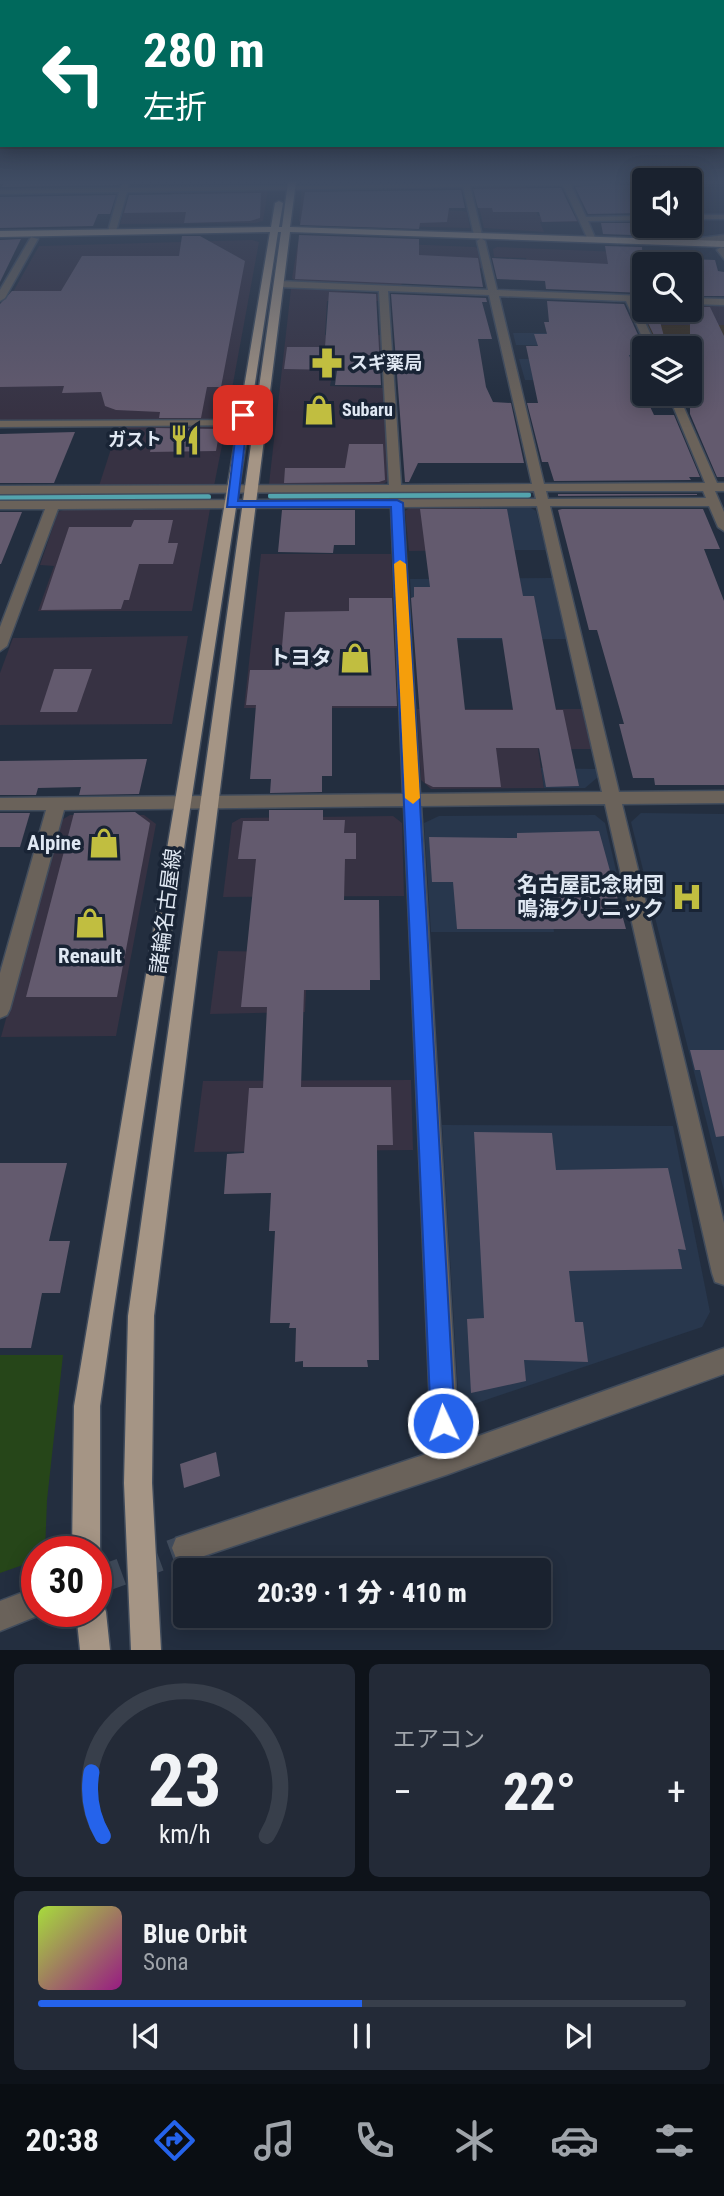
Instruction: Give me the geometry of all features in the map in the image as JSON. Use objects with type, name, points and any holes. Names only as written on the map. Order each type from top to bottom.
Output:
[{"type":"main road","name":"諸輪名古屋線","points":[[146,1650],[142,1600],[138,1394],[141,1316],[195,801],[276,259]]},
{"type":"main road","name":"諸輪名古屋線","points":[[251,423],[279,284],[279,259]]},
{"type":"main road","name":"諸輪名古屋線","points":[[86,1536],[88,1406],[195,801],[241,497]]},
{"type":"main road","points":[[93,1627],[95,1650]]},
{"type":"street","points":[[2,292],[22,259]]},
{"type":"street","points":[[485,259],[724,1273]]},
{"type":"street","points":[[279,284],[632,298]]},
{"type":"street","points":[[383,289],[413,799],[446,1461]]},
{"type":"street","points":[[629,298],[646,336]]},
{"type":"street","points":[[702,301],[724,302]]},
{"type":"street","points":[[678,406],[712,480],[710,487],[713,502],[724,527]]},
{"type":"street","points":[[0,424],[251,423]]},
{"type":"street","points":[[0,490],[241,497],[542,495],[724,487]]},
{"type":"street","points":[[542,495],[713,502]]},
{"type":"street","points":[[0,505],[241,497]]},
{"type":"street","points":[[0,646],[53,505]]},
{"type":"street","points":[[0,804],[724,797]]},
{"type":"street","points":[[0,1009],[57,803]]},
{"type":"street","points":[[186,1548],[446,1461],[724,1361]]},
{"type":"street","points":[[0,1616],[21,1608]]},
{"type":"shaded area","points":[[32,259],[256,259],[227,416],[222,419],[0,420],[0,315]]},
{"type":"shaded area","points":[[295,259],[480,259],[482,268],[407,265],[401,286],[296,282],[292,278]]},
{"type":"shaded area","points":[[526,259],[632,259],[632,273],[528,269]]},
{"type":"shaded area","points":[[291,289],[380,294],[381,301],[327,301],[325,335],[382,335],[383,372],[333,371],[330,386],[384,388],[388,481],[382,485],[269,484]]},
{"type":"shaded area","points":[[702,304],[724,305],[724,325],[647,325],[646,322],[702,322]]},
{"type":"shaded area","points":[[647,325],[724,325],[724,377],[702,377],[702,336],[652,336]]},
{"type":"shaded area","points":[[513,333],[638,333],[639,336],[632,336],[632,380],[525,380],[519,359],[583,359],[579,346],[516,345]]},
{"type":"shaded area","points":[[220,426],[225,430],[214,486],[99,486],[118,427]]},
{"type":"shaded area","points":[[528,506],[536,511],[546,550],[487,550],[480,507]]},
{"type":"shaded area","points":[[411,507],[480,507],[487,550],[409,551],[405,511]]},
{"type":"shaded area","points":[[66,509],[210,509],[192,611],[38,611],[54,566],[40,565],[58,512]]},
{"type":"shaded area","name":"トヨタ","points":[[261,554],[391,554],[397,708],[244,708]]},
{"type":"shaded area","points":[[552,578],[566,639],[414,640],[410,579]]},
{"type":"shaded area","points":[[188,636],[172,724],[0,725],[0,673],[13,638]]},
{"type":"shaded area","points":[[417,709],[582,709],[591,749],[538,749],[544,788],[431,789],[421,780]]},
{"type":"shaded area","points":[[541,768],[596,769],[598,777],[585,788],[544,788]]},
{"type":"shaded area","name":"名古屋記念財団 鳴海クリニック","points":[[641,813],[724,814],[724,1191],[631,822]]},
{"type":"shaded area","points":[[70,815],[144,815],[156,824],[116,1036],[1,1037],[60,821]]},
{"type":"shaded area","points":[[595,815],[605,823],[619,883],[547,884],[554,932],[431,932],[424,823],[439,816]]},
{"type":"shaded area","points":[[393,816],[402,823],[404,896],[223,897],[232,823],[241,818]]},
{"type":"shaded area","points":[[218,951],[308,952],[305,1012],[210,1014]]},
{"type":"shaded area","points":[[411,1080],[413,1150],[194,1152],[203,1081]]},
{"type":"shaded area","points":[[442,1125],[673,1126],[710,1312],[702,1327],[474,1404],[458,1391]]},
{"type":"green space","points":[[0,1355],[63,1355],[46,1536],[21,1536],[21,1566],[0,1573]]},
{"type":"building","points":[[0,259],[11,259],[0,282]]},
{"type":"building","points":[[80,259],[245,261],[221,387],[207,387],[201,418],[159,418],[160,412],[116,410],[105,406],[101,392],[62,393],[64,386],[0,387],[0,304],[12,291],[61,291]]},
{"type":"building","points":[[297,259],[478,259],[483,287],[295,279]]},
{"type":"building","points":[[492,259],[608,264],[607,259],[632,259],[632,293],[546,289],[545,281],[497,279]]},
{"type":"building","points":[[702,259],[715,260],[718,271],[724,272],[724,296],[702,296]]},
{"type":"building","points":[[329,292],[376,294],[381,385],[335,385],[337,370],[284,369],[287,347],[325,347]]},
{"type":"building","points":[[391,294],[486,298],[487,302],[482,302],[492,339],[478,339],[486,387],[493,402],[511,403],[524,463],[418,463],[409,482],[405,482]]},
{"type":"building","points":[[547,301],[624,304],[639,336],[632,336],[632,355],[629,355],[632,363],[632,406],[650,406],[654,415],[674,415],[700,477],[689,477],[691,480],[554,481],[548,462],[542,462],[527,403],[538,403],[526,346],[538,346],[534,334],[547,334],[544,322],[549,322]]},
{"type":"building","points":[[702,307],[710,307],[724,336],[724,477],[717,477],[690,414],[690,406],[702,406],[702,336],[690,336],[690,322],[702,322]]},
{"type":"building","points":[[648,322],[660,322],[664,336],[654,336]]},
{"type":"building","name":"ガスト","points":[[156,428],[220,429],[216,451],[150,452]]},
{"type":"building","points":[[75,432],[54,483],[0,483],[0,434]]},
{"type":"building","points":[[349,444],[383,444],[385,480],[284,483],[285,468],[345,468]]},
{"type":"building","points":[[697,494],[697,495],[558,496]]},
{"type":"building","points":[[420,509],[507,509],[523,596],[534,596],[556,710],[563,710],[579,786],[546,787],[539,748],[496,748],[501,787],[433,787],[425,783],[411,598],[414,597],[414,587],[430,587]],"holes":[[[457,638],[502,638],[513,710],[465,710]]]},
{"type":"building","points":[[703,509],[720,549],[704,549],[724,601],[724,785],[655,785],[654,778],[633,778],[619,724],[624,724],[597,630],[589,630],[558,510]]},
{"type":"building","points":[[282,510],[355,510],[355,545],[334,545],[333,553],[278,552]]},
{"type":"building","points":[[0,512],[22,512],[1,564],[0,564]]},
{"type":"building","points":[[134,520],[173,520],[168,543],[178,543],[173,564],[139,564],[129,600],[124,600],[121,609],[41,610],[69,527],[131,527]]},
{"type":"building","points":[[349,598],[392,598],[397,706],[332,706],[332,776],[322,776],[322,792],[270,793],[271,779],[250,779],[256,705],[246,705],[250,670],[280,670],[285,612],[349,611]]},
{"type":"building","points":[[54,669],[92,669],[77,712],[40,712]]},
{"type":"building","points":[[147,759],[139,794],[79,795],[81,787],[38,788],[36,795],[0,795],[0,761]]},
{"type":"building","points":[[269,810],[323,810],[323,820],[345,820],[344,833],[356,833],[356,859],[345,859],[344,900],[379,900],[380,980],[370,980],[370,990],[304,990],[301,1087],[391,1087],[393,1145],[377,1145],[379,1360],[367,1360],[368,1367],[303,1367],[303,1361],[295,1362],[296,1328],[289,1328],[290,1323],[270,1323],[275,1231],[269,1231],[271,1193],[224,1194],[227,1154],[244,1153],[249,1088],[263,1088],[267,1007],[241,1007],[256,859],[238,859],[243,821],[269,821]]},
{"type":"building","points":[[135,812],[150,823],[117,997],[26,997],[74,813]]},
{"type":"building","points":[[0,813],[30,813],[20,847],[0,847]]},
{"type":"building","points":[[599,831],[626,929],[457,929],[453,882],[432,882],[429,837],[517,838],[517,833]]},
{"type":"building","points":[[690,1050],[724,1050],[724,1136],[716,1137],[700,1070],[695,1070]]},
{"type":"building","points":[[474,1132],[552,1133],[556,1170],[668,1168],[686,1250],[678,1249],[682,1269],[569,1271],[575,1322],[583,1322],[588,1362],[524,1360],[526,1381],[471,1393],[467,1319],[484,1318]]},
{"type":"building","points":[[0,1163],[67,1163],[49,1241],[70,1241],[60,1293],[42,1293],[31,1348],[0,1348]]},
{"type":"building","points":[[216,1452],[220,1476],[184,1488],[180,1464]]},
{"type":"waterway","points":[[271,496],[528,495]]},
{"type":"waterway","points":[[0,497],[208,497]]},
{"type":"tunnel","points":[[112,1575],[186,1548]]},
{"type":"slow traffic","points":[[400,564],[413,798]]},
{"type":"place","name":"スギ薬局","points":[[327,363]]},
{"type":"place","name":"Subaru","points":[[319,410]]},
{"type":"place","name":"ガスト","points":[[185,440]]},
{"type":"place","name":"トヨタ","points":[[355,658]]},
{"type":"place","name":"Alpine","points":[[104,843]]},
{"type":"place","name":"名古屋記念財団 鳴海クリニック","points":[[687,897]]},
{"type":"place","name":"Renault","points":[[90,923]]},
{"type":"route","points":[[243,415],[232,504],[397,503],[443,1423]]}]
